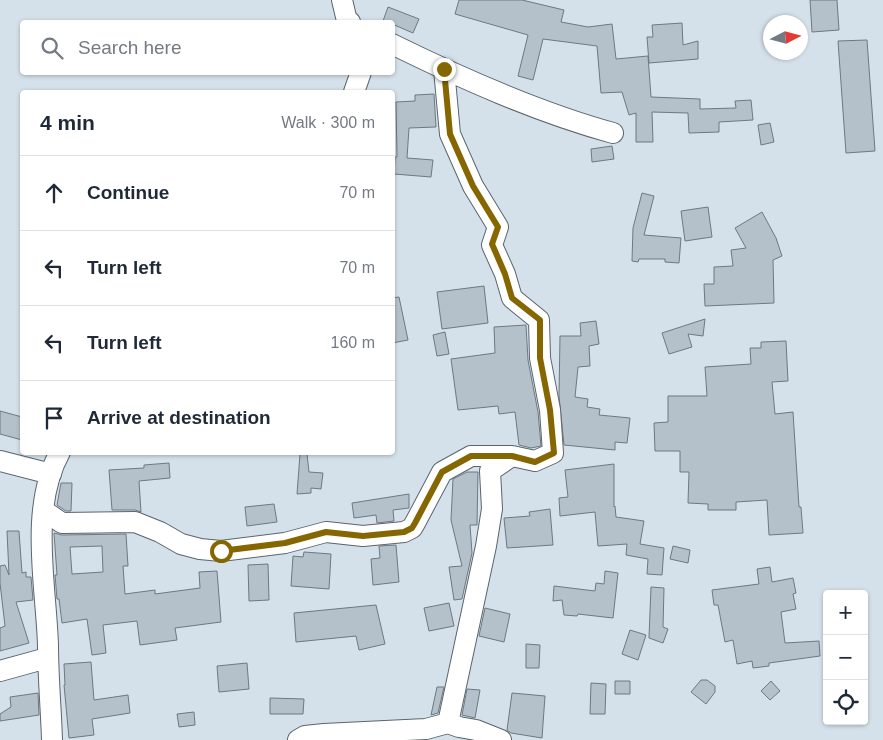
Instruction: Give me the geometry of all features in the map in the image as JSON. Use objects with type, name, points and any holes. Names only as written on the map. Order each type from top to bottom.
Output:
[{"type":"street","points":[[342,0],[347,20]]},
{"type":"street","points":[[395,45],[444,69],[528,103],[589,126],[613,132]]},
{"type":"street","points":[[43,510],[62,524],[135,522],[160,532],[181,544],[200,549],[221,551],[285,543],[326,532],[363,536],[404,532],[412,528],[442,472],[471,456],[512,456],[535,462],[554,453],[550,410],[540,358],[540,320],[512,298],[505,274],[492,244],[498,227],[473,186],[450,134],[444,69]]},
{"type":"street","points":[[355,90],[360,75]]},
{"type":"street","points":[[52,740],[47,658],[48,645],[43,595],[43,510],[50,474],[59,455]]},
{"type":"street","points":[[448,723],[486,546],[492,509],[490,471],[512,456]]},
{"type":"street","points":[[0,461],[50,474]]},
{"type":"street","points":[[0,671],[47,658]]},
{"type":"street","points":[[298,740],[306,736],[324,734],[426,729],[448,723],[476,730],[501,740]]},
{"type":"building","points":[[459,0],[522,0],[564,10],[561,22],[588,27],[612,24],[616,59],[648,56],[651,97],[700,99],[700,109],[736,108],[735,101],[751,100],[753,120],[719,122],[719,132],[689,133],[688,113],[652,112],[653,142],[636,142],[636,113],[629,115],[622,92],[601,93],[597,46],[543,39],[533,80],[518,76],[528,35],[455,14]]},
{"type":"building","points":[[810,0],[837,0],[839,30],[812,32]]},
{"type":"building","points":[[388,7],[419,19],[413,33],[395,25],[395,20],[383,20]]},
{"type":"building","points":[[682,23],[683,45],[698,41],[698,59],[649,63],[647,37],[653,37],[652,25]]},
{"type":"building","points":[[867,40],[875,151],[846,153],[838,41]]},
{"type":"building","points":[[434,94],[436,127],[409,128],[407,158],[433,160],[431,177],[395,174],[395,157],[397,157],[396,102],[415,101],[415,95]]},
{"type":"building","points":[[770,123],[774,142],[761,145],[758,125]]},
{"type":"building","points":[[612,146],[614,159],[592,162],[591,149]]},
{"type":"building","points":[[642,193],[654,196],[644,235],[681,238],[679,263],[665,262],[665,259],[639,259],[638,262],[632,261],[633,228]]},
{"type":"building","points":[[708,207],[712,237],[685,241],[681,211]]},
{"type":"building","points":[[762,212],[776,238],[782,256],[773,260],[774,303],[705,306],[704,284],[714,284],[714,267],[733,266],[731,250],[746,248],[735,228]]},
{"type":"building","points":[[484,286],[488,323],[442,329],[437,292]]},
{"type":"building","points":[[399,297],[408,340],[395,342],[395,298]]},
{"type":"building","points":[[705,319],[703,336],[688,334],[692,347],[669,354],[662,333]]},
{"type":"building","points":[[596,321],[599,344],[589,346],[590,366],[578,367],[575,397],[588,399],[587,407],[600,409],[599,415],[630,418],[627,443],[615,442],[615,450],[564,445],[559,396],[560,336],[581,336],[580,323]]},
{"type":"building","points":[[526,325],[528,360],[538,412],[541,446],[531,448],[519,445],[515,412],[499,414],[498,406],[458,410],[451,359],[495,353],[494,327]]},
{"type":"building","points":[[445,332],[449,354],[437,356],[433,335]]},
{"type":"building","points":[[786,341],[788,381],[772,382],[775,414],[793,412],[799,507],[801,507],[803,533],[769,535],[767,500],[736,502],[736,510],[708,510],[708,504],[688,503],[689,472],[680,472],[680,451],[655,451],[654,423],[668,422],[668,396],[707,396],[705,367],[751,364],[750,348],[761,348],[761,342]]},
{"type":"building","points":[[0,411],[20,416],[20,439],[0,434]]},
{"type":"building","points":[[300,455],[307,455],[309,472],[323,473],[321,489],[311,488],[311,493],[297,494]]},
{"type":"building","points":[[169,463],[170,478],[139,481],[141,512],[135,510],[112,510],[109,470],[144,468],[144,465]]},
{"type":"building","points":[[614,464],[614,507],[616,517],[644,521],[640,544],[664,548],[662,575],[647,574],[648,559],[626,555],[627,544],[598,546],[595,512],[560,516],[559,498],[568,497],[565,470]]},
{"type":"building","points":[[467,472],[478,472],[477,525],[470,525],[472,553],[462,599],[454,600],[449,567],[462,566],[451,520],[453,479]]},
{"type":"building","points":[[61,483],[72,483],[71,511],[66,511],[57,505]]},
{"type":"building","points":[[409,494],[409,508],[393,510],[394,521],[377,523],[376,515],[354,518],[352,503]]},
{"type":"building","points":[[274,504],[277,522],[247,526],[245,507]]},
{"type":"building","points":[[550,509],[553,545],[507,548],[504,518],[530,516],[529,512]]},
{"type":"building","points":[[7,531],[19,531],[22,573],[26,572],[26,577],[31,577],[33,600],[16,602],[29,643],[0,651],[0,628],[5,626],[0,566],[5,565],[9,575]]},
{"type":"building","points":[[54,533],[62,535],[126,534],[128,566],[123,566],[125,594],[155,590],[155,594],[200,588],[199,572],[217,571],[221,622],[175,628],[177,640],[140,645],[137,621],[103,625],[106,653],[92,655],[87,619],[62,623],[59,599],[57,599],[55,575],[57,575]],"holes":[[[102,546],[103,572],[72,574],[70,547]]]},
{"type":"building","points":[[396,545],[399,582],[373,585],[371,559],[380,558],[379,546]]},
{"type":"building","points":[[673,546],[690,550],[688,563],[670,559]]},
{"type":"building","points":[[304,552],[331,554],[329,589],[291,586],[293,556],[303,557]]},
{"type":"building","points":[[268,564],[269,600],[249,601],[248,565]]},
{"type":"building","points":[[770,567],[772,582],[793,578],[796,593],[793,594],[796,609],[781,612],[785,643],[819,641],[820,656],[769,663],[769,666],[753,668],[752,661],[737,664],[733,640],[725,642],[718,605],[714,605],[712,590],[759,584],[757,569]]},
{"type":"building","points":[[605,571],[618,573],[613,618],[578,614],[577,616],[564,615],[562,600],[553,601],[554,586],[595,591],[596,583],[604,584]]},
{"type":"building","points":[[651,587],[664,588],[663,627],[668,629],[663,643],[649,638]]},
{"type":"building","points":[[449,603],[454,626],[429,631],[424,608]]},
{"type":"building","points":[[376,605],[385,644],[359,650],[356,636],[296,642],[294,613]]},
{"type":"building","points":[[485,608],[510,614],[504,642],[479,636]]},
{"type":"building","points":[[630,630],[646,635],[638,660],[622,654]]},
{"type":"building","points":[[526,644],[540,645],[539,668],[526,668]]},
{"type":"building","points":[[91,662],[94,700],[128,695],[130,713],[92,719],[94,735],[69,738],[64,664]]},
{"type":"building","points":[[247,663],[249,689],[219,692],[217,666]]},
{"type":"building","points":[[701,680],[707,680],[715,686],[715,692],[706,704],[691,692]]},
{"type":"building","points":[[615,681],[630,681],[630,694],[615,694]]},
{"type":"building","points":[[771,681],[780,691],[770,700],[761,691]]},
{"type":"building","points":[[591,683],[606,684],[605,714],[590,714]]},
{"type":"building","points":[[437,687],[444,687],[438,713],[431,715]]},
{"type":"building","points":[[467,689],[480,690],[475,718],[462,715]]},
{"type":"building","points":[[38,693],[39,715],[0,721],[0,714],[11,707],[10,697]]},
{"type":"building","points":[[512,693],[545,696],[542,738],[511,733],[507,730]]},
{"type":"building","points":[[270,698],[304,699],[303,714],[270,714]]},
{"type":"building","points":[[194,712],[195,725],[179,727],[177,714]]},
{"type":"route","points":[[221,551],[285,543],[326,532],[363,536],[404,532],[412,528],[442,472],[471,456],[512,456],[535,462],[554,453],[550,410],[540,358],[540,320],[512,298],[505,274],[492,244],[498,227],[473,186],[450,134],[444,69]]}]
